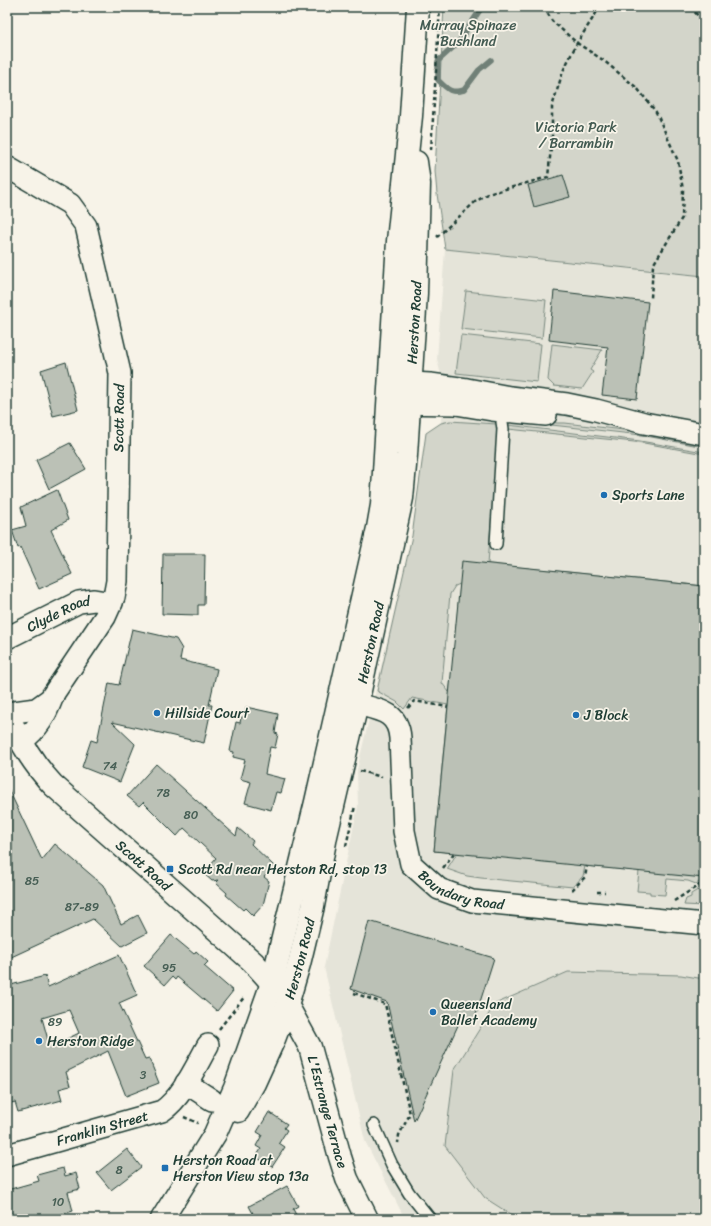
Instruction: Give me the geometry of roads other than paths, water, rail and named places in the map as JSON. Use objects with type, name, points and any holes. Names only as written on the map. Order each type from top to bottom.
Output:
[{"type":"main road","name":"Herston Road","points":[[207,1134],[221,1134],[250,1090],[269,1052],[287,1005],[313,906],[326,836],[357,704],[402,498],[405,474],[399,393],[400,222],[411,116],[418,7]]},
{"type":"main road","name":"Herston Road","points":[[162,1219],[207,1134],[235,1088],[272,983],[316,802],[379,524],[399,393]]},
{"type":"main road","points":[[316,802],[329,781],[341,732],[357,704]]},
{"type":"main road","name":"Scott Road","points":[[7,714],[21,742],[37,766],[53,785],[253,962],[272,983],[287,1005]]},
{"type":"main road","name":"L'Estrange Terrace","points":[[287,1005],[310,1047],[347,1179],[367,1219]]},
{"type":"street","name":"Scott Road","points":[[7,168],[70,204],[86,226],[120,373],[118,581],[112,603],[105,618],[47,702],[36,708],[7,714]]},
{"type":"street","points":[[399,393],[467,389],[573,406],[644,423],[704,434]]},
{"type":"street","points":[[399,393],[492,410],[644,423]]},
{"type":"street","points":[[456,404],[510,397]]},
{"type":"street","name":"Clyde Road","points":[[7,638],[79,602],[91,600],[112,603]]},
{"type":"street","name":"Scott Road","points":[[21,742],[42,721],[53,695]]},
{"type":"street","name":"Boundary Road","points":[[357,704],[388,714],[394,718],[398,724],[400,738],[404,831],[411,864],[439,889],[472,901],[704,924]]},
{"type":"street","name":"Franklin Street","points":[[7,1155],[159,1112],[170,1104],[186,1083],[208,1045]]},
{"type":"street","points":[[186,1083],[212,1100]]},
{"type":"lane","points":[[496,544],[504,429],[502,422]]},
{"type":"lane","points":[[374,1125],[392,1165],[409,1193],[430,1219]]},
{"type":"lane","points":[[409,1193],[420,1219]]},
{"type":"waterway","points":[[482,7],[458,43],[438,61],[438,80],[452,91],[464,90],[479,70],[491,60]]},
{"type":"place","name":"Sports Lane","points":[[604,495]]},
{"type":"place","name":"Hillside Court","points":[[157,713]]},
{"type":"place","name":"J Block","points":[[576,715]]},
{"type":"place","name":"Scott Rd near Herston Rd, stop 13","points":[[170,869]]},
{"type":"place","name":"Queensland Ballet Academy","points":[[433,1012]]},
{"type":"place","name":"Herston Ridge","points":[[39,1041]]},
{"type":"place","name":"Herston Road at Herston View stop 13a","points":[[165,1168]]},
{"type":"park label","name":"Murray Spinaze Bushland","points":[[468,34]]},
{"type":"park label","name":"Victoria Park / Barrambin","points":[[576,136]]}]
